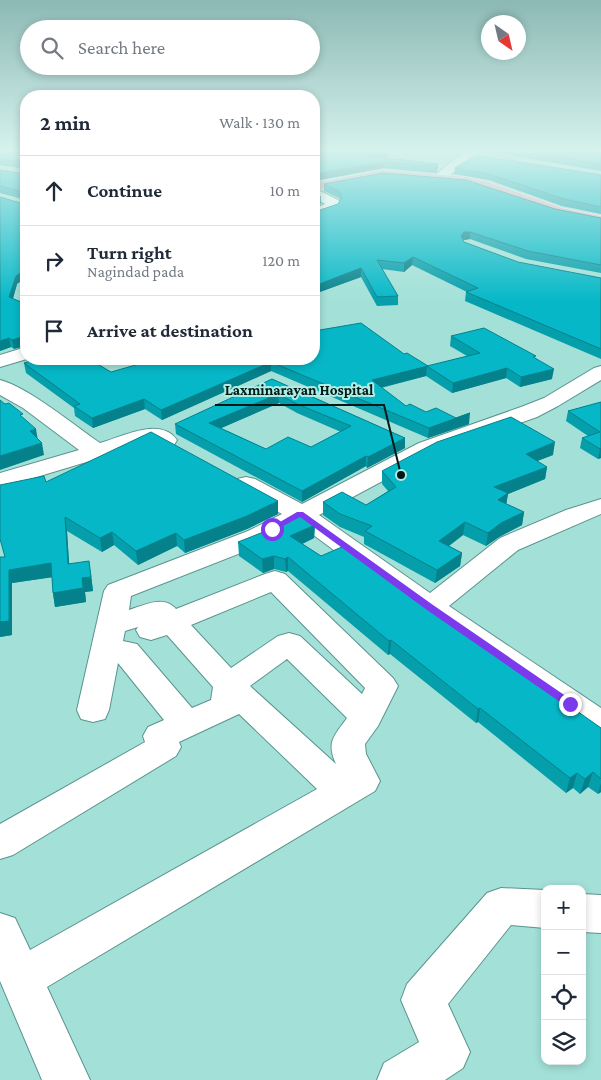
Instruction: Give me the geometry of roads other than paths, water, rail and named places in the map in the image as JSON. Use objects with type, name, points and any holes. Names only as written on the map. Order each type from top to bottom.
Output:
[{"type":"main road","points":[[528,200],[559,211],[601,220]]},
{"type":"street","points":[[320,211],[332,206],[333,203],[329,200]]},
{"type":"street","points":[[0,361],[20,355]]},
{"type":"street","points":[[93,710],[118,591],[257,537],[417,444],[529,412],[551,402],[601,372]]},
{"type":"street","points":[[0,386],[30,404],[96,451]]},
{"type":"street","points":[[0,481],[164,430],[181,448]]},
{"type":"street","points":[[224,472],[300,513],[430,608],[601,725]]},
{"type":"street","points":[[430,608],[510,544],[575,515],[601,506]]},
{"type":"street","points":[[22,978],[362,781],[349,754],[348,742],[366,716],[382,686],[275,580],[162,626]]},
{"type":"street","points":[[108,639],[161,610],[162,626],[229,685],[343,792]]},
{"type":"street","points":[[108,639],[126,651],[186,724]]},
{"type":"street","points":[[0,843],[164,747],[160,736],[227,707],[229,685],[289,643],[366,716]]},
{"type":"street","points":[[401,1080],[447,1052],[423,1000],[501,906],[541,909]]},
{"type":"street","points":[[586,913],[601,914]]},
{"type":"street","points":[[0,932],[66,1080]]},
{"type":"place","name":"Laxminarayan Hospital","points":[[401,475]]}]
